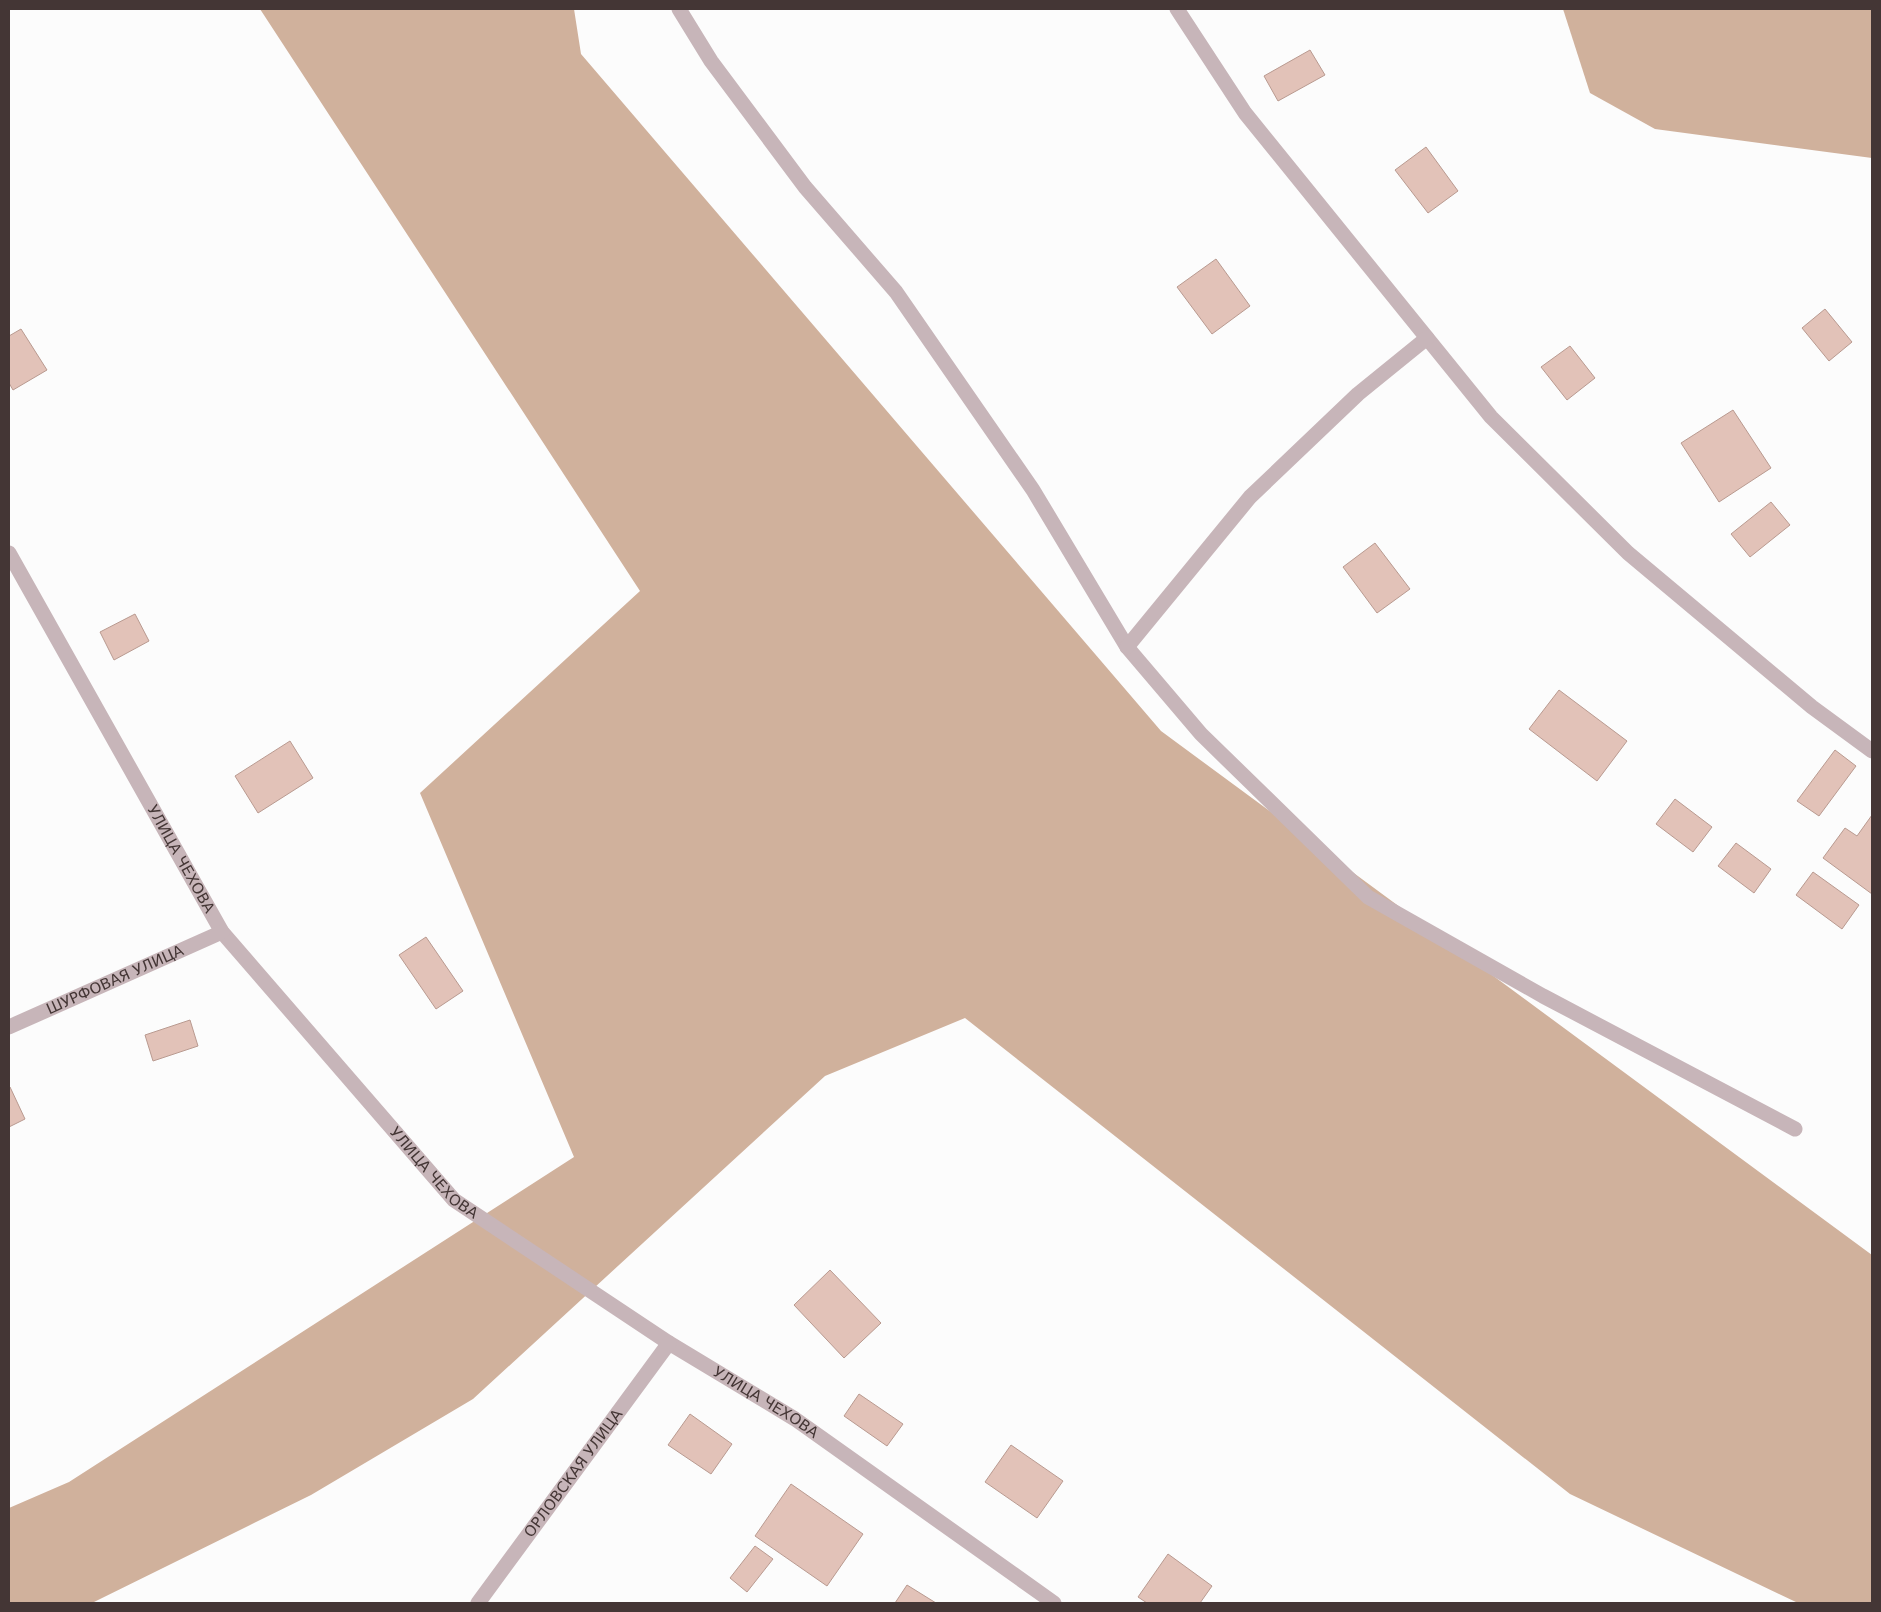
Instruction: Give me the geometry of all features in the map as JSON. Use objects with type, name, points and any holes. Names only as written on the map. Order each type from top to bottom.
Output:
[{"type":"street","points":[[680,9],[711,60],[806,187],[896,292],[1033,490],[1127,647],[1201,734],[1368,897],[1544,996],[1795,1130]]},
{"type":"street","points":[[1176,9],[1245,113],[1491,417],[1628,553],[1812,706],[1872,751]]},
{"type":"street","points":[[1127,647],[1250,497],[1358,394],[1427,338]]},
{"type":"street","name":"УЛИЦА ЧЕХОВА","points":[[9,553],[222,932],[454,1200],[669,1342],[794,1419],[1054,1603]]},
{"type":"street","name":"ШУРФОВАЯ УЛИЦА","points":[[9,1028],[222,932]]},
{"type":"street","name":"ОРЛОВСКАЯ УЛИЦА","points":[[478,1603],[669,1342]]},
{"type":"shaded area","points":[[260,9],[574,9],[581,54],[1161,731],[1872,1255],[1872,1603],[1798,1603],[1570,1494],[965,1018],[825,1076],[473,1399],[311,1495],[92,1603],[9,1603],[9,1508],[69,1482],[574,1157],[420,793],[640,591]]},
{"type":"shaded area","points":[[1563,9],[1872,9],[1872,158],[1655,129],[1590,93]]},
{"type":"building","points":[[1310,50],[1325,75],[1278,101],[1264,76]]},
{"type":"building","points":[[1426,147],[1458,191],[1428,213],[1395,170]]},
{"type":"building","points":[[1216,259],[1250,306],[1212,334],[1177,287]]},
{"type":"building","points":[[1825,309],[1852,342],[1829,361],[1802,328]]},
{"type":"building","points":[[21,329],[47,370],[13,390],[9,383],[9,336]]},
{"type":"building","points":[[1570,346],[1595,378],[1567,400],[1541,367]]},
{"type":"building","points":[[1733,410],[1771,468],[1719,502],[1681,443]]},
{"type":"building","points":[[1771,502],[1790,525],[1750,557],[1731,534]]},
{"type":"building","points":[[1375,543],[1410,589],[1377,613],[1343,567]]},
{"type":"building","points":[[135,614],[149,641],[114,660],[100,632]]},
{"type":"building","points":[[1559,690],[1627,741],[1597,781],[1529,729]]},
{"type":"building","points":[[290,741],[313,778],[258,813],[235,776]]},
{"type":"building","points":[[1835,750],[1856,766],[1819,816],[1797,801]]},
{"type":"building","points":[[1675,799],[1712,827],[1693,852],[1656,824]]},
{"type":"building","points":[[1872,815],[1872,894],[1823,858],[1845,828],[1857,836]]},
{"type":"building","points":[[1736,843],[1771,869],[1754,893],[1718,866]]},
{"type":"building","points":[[1813,872],[1859,905],[1842,929],[1796,895]]},
{"type":"building","points":[[426,937],[463,991],[436,1009],[399,955]]},
{"type":"building","points":[[190,1020],[198,1046],[153,1061],[145,1035]]},
{"type":"building","points":[[9,1088],[25,1119],[9,1127]]},
{"type":"building","points":[[830,1270],[881,1323],[844,1358],[794,1305]]},
{"type":"building","points":[[859,1394],[903,1424],[887,1446],[844,1416]]},
{"type":"building","points":[[690,1414],[732,1444],[711,1474],[668,1445]]},
{"type":"building","points":[[1011,1445],[1063,1481],[1037,1518],[985,1482]]},
{"type":"building","points":[[791,1484],[863,1534],[827,1586],[755,1536]]},
{"type":"building","points":[[755,1546],[773,1559],[747,1592],[730,1578]]},
{"type":"building","points":[[1168,1554],[1212,1586],[1200,1603],[1147,1603],[1138,1597]]},
{"type":"building","points":[[907,1585],[936,1603],[895,1603]]}]
